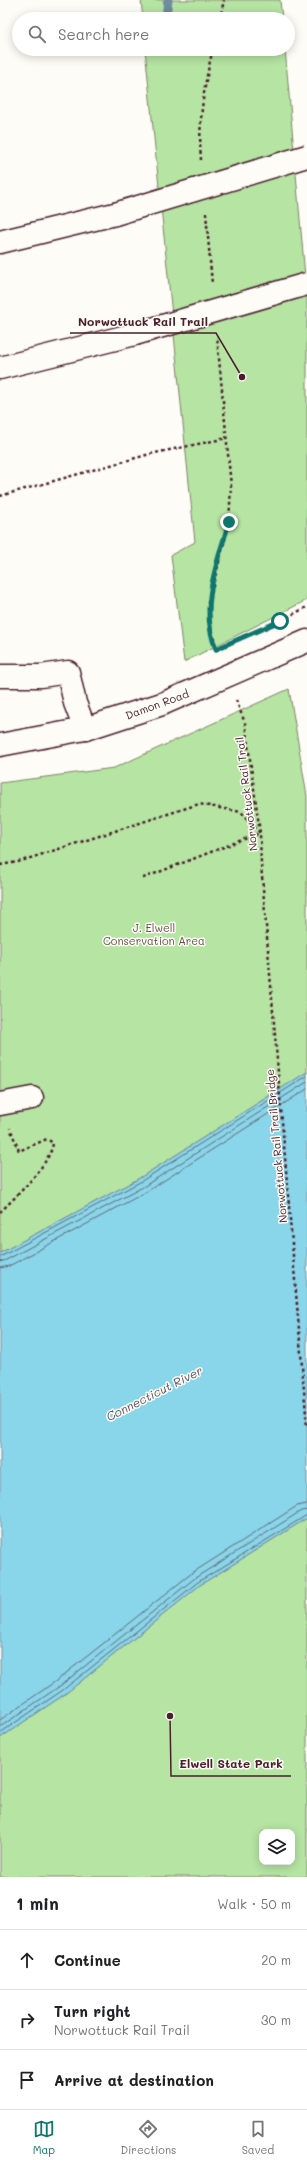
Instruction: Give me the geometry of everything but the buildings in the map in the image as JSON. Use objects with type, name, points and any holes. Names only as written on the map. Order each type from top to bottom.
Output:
[{"type":"main road","points":[[0,242],[115,214],[307,156]]},
{"type":"main road","points":[[0,368],[135,334],[307,284]]},
{"type":"main road","name":"Damon Road","points":[[0,745],[85,729],[162,704],[307,641]]},
{"type":"main road","points":[[0,676],[41,676],[68,672],[75,703],[85,729]]},
{"type":"main road","points":[[0,1104],[32,1098]]},
{"type":"path","points":[[221,12],[224,0]]},
{"type":"path","points":[[200,146],[206,78],[211,56]]},
{"type":"path","points":[[0,496],[121,462],[226,438]]},
{"type":"path","points":[[231,486],[229,522],[208,605],[208,623],[216,649],[280,621],[307,607]]},
{"type":"path","name":"Norwottuck Rail Trail","points":[[245,723],[260,833],[261,864]]},
{"type":"path","points":[[0,865],[18,862],[199,804],[241,812],[260,833],[140,879]]},
{"type":"path","name":"Norwottuck Rail Trail Bridge","points":[[261,864],[307,1427]]},
{"type":"path","points":[[0,1212],[32,1178],[52,1151],[52,1143],[47,1139],[19,1151],[8,1125]]},
{"type":"green space","points":[[141,0],[280,0],[281,12],[142,12]]},
{"type":"green space","points":[[146,56],[286,56],[307,299],[307,600],[184,662],[171,555],[195,542]]},
{"type":"green space","name":"J. Elwell Conservation Area","points":[[289,689],[307,796],[307,1072],[138,1179],[0,1253],[0,783],[114,768]]},
{"type":"green space","points":[[307,1518],[307,1877],[0,1877],[0,1738],[65,1694],[200,1585]]},
{"type":"water","name":"Connecticut River","points":[[307,1072],[307,1518],[200,1585],[65,1694],[0,1738],[0,1253],[138,1179]]},
{"type":"waterway","points":[[167,12],[168,0]]},
{"type":"place","name":"Norwottuck Rail Trail","points":[[242,377]]},
{"type":"place","name":"Elwell State Park","points":[[170,1716]]},
{"type":"route","points":[[229,522],[208,605],[208,623],[216,649],[280,621]]}]
